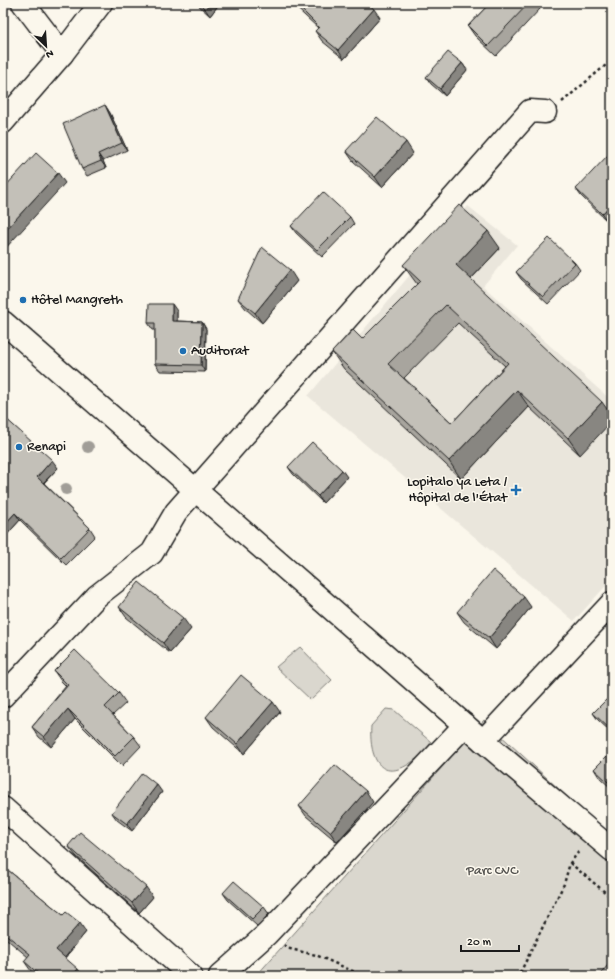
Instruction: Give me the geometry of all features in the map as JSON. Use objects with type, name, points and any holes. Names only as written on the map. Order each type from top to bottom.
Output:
[{"type":"street","points":[[23,3],[62,54]]},
{"type":"street","points":[[3,122],[62,54],[101,3]]},
{"type":"street","points":[[3,696],[97,596],[152,553],[176,512],[530,111],[545,112]]},
{"type":"street","points":[[3,322],[483,741],[612,850]]},
{"type":"street","points":[[483,741],[612,602]]},
{"type":"street","points":[[220,976],[267,934],[465,725]]},
{"type":"street","points":[[3,808],[191,976]]},
{"type":"path","points":[[545,112],[563,101],[612,60]]},
{"type":"path","points":[[515,976],[521,971],[564,884],[570,863],[592,834]]},
{"type":"path","points":[[570,863],[612,898]]},
{"type":"path","points":[[267,934],[290,949],[316,955],[364,976]]},
{"type":"shaded area","name":"Lopitalo ya Leta / Hôpital de l'État","points":[[468,206],[517,245],[483,286],[612,401],[612,579],[574,621],[308,396]]},
{"type":"green space","points":[[300,647],[332,680],[311,700],[276,667]]},
{"type":"green space","points":[[386,709],[394,710],[431,742],[425,751],[412,762],[401,768],[391,770],[378,764],[374,756],[371,737],[371,726]]},
{"type":"green space","name":"Parc CVC","points":[[484,720],[612,838],[612,976],[256,976]]},
{"type":"building","points":[[199,3],[210,3],[205,9]]},
{"type":"building","points":[[295,3],[367,3],[374,9],[338,50],[315,31],[319,27]]},
{"type":"building","points":[[490,3],[529,3],[488,46],[468,26]]},
{"type":"building","points":[[448,52],[462,63],[440,89],[426,77]]},
{"type":"building","points":[[105,105],[122,143],[98,154],[101,161],[82,169],[63,124]]},
{"type":"building","points":[[377,117],[406,142],[375,177],[346,151]]},
{"type":"building","points":[[36,153],[58,173],[3,233],[3,189]]},
{"type":"building","points":[[608,155],[612,158],[612,203],[602,214],[576,189]]},
{"type":"building","points":[[323,192],[350,217],[317,250],[291,226]]},
{"type":"building","points":[[459,205],[488,231],[456,265],[602,402],[568,438],[517,390],[449,461],[332,352],[353,330],[362,339],[420,281],[403,265]],"holes":[[[446,305],[508,363],[452,423],[388,364]]]},
{"type":"building","points":[[549,238],[575,263],[543,297],[516,272]]},
{"type":"building","points":[[262,247],[290,270],[255,313],[238,299]]},
{"type":"building","name":"Auditorat","points":[[149,304],[172,304],[172,321],[202,322],[201,365],[155,364],[155,323],[148,323]]},
{"type":"building","points":[[3,416],[52,460],[37,477],[90,528],[61,558],[15,513],[3,526]]},
{"type":"building","points":[[312,442],[342,470],[318,496],[288,467]]},
{"type":"building","points":[[493,570],[524,597],[489,638],[457,612]]},
{"type":"building","points":[[139,582],[183,618],[163,643],[119,607]]},
{"type":"building","points":[[75,650],[119,693],[105,707],[134,737],[115,756],[68,709],[44,737],[32,727],[68,685],[54,671]]},
{"type":"building","points":[[241,675],[273,702],[237,744],[206,717]]},
{"type":"building","points":[[612,694],[612,731],[593,713]]},
{"type":"building","points":[[612,751],[612,778],[608,782],[594,769]]},
{"type":"building","points":[[335,765],[366,791],[330,832],[299,806]]},
{"type":"building","points":[[142,773],[157,785],[127,824],[112,813]]},
{"type":"building","points":[[80,832],[146,887],[132,903],[68,846]]},
{"type":"building","points":[[3,866],[63,915],[66,912],[80,923],[56,950],[78,969],[72,976],[41,976],[24,961],[30,954],[3,932]]},
{"type":"building","points":[[234,881],[264,907],[252,919],[223,893]]},
{"type":"building","points":[[612,960],[612,976],[599,976]]},
{"type":"place","name":"Hôtel Mangreth","points":[[23,300]]},
{"type":"place","name":"Auditorat","points":[[183,351]]},
{"type":"place","name":"Renapi","points":[[19,447]]},
{"type":"place","name":"Lopitalo ya Leta / Hôpital de l'État","points":[[516,490]]}]
